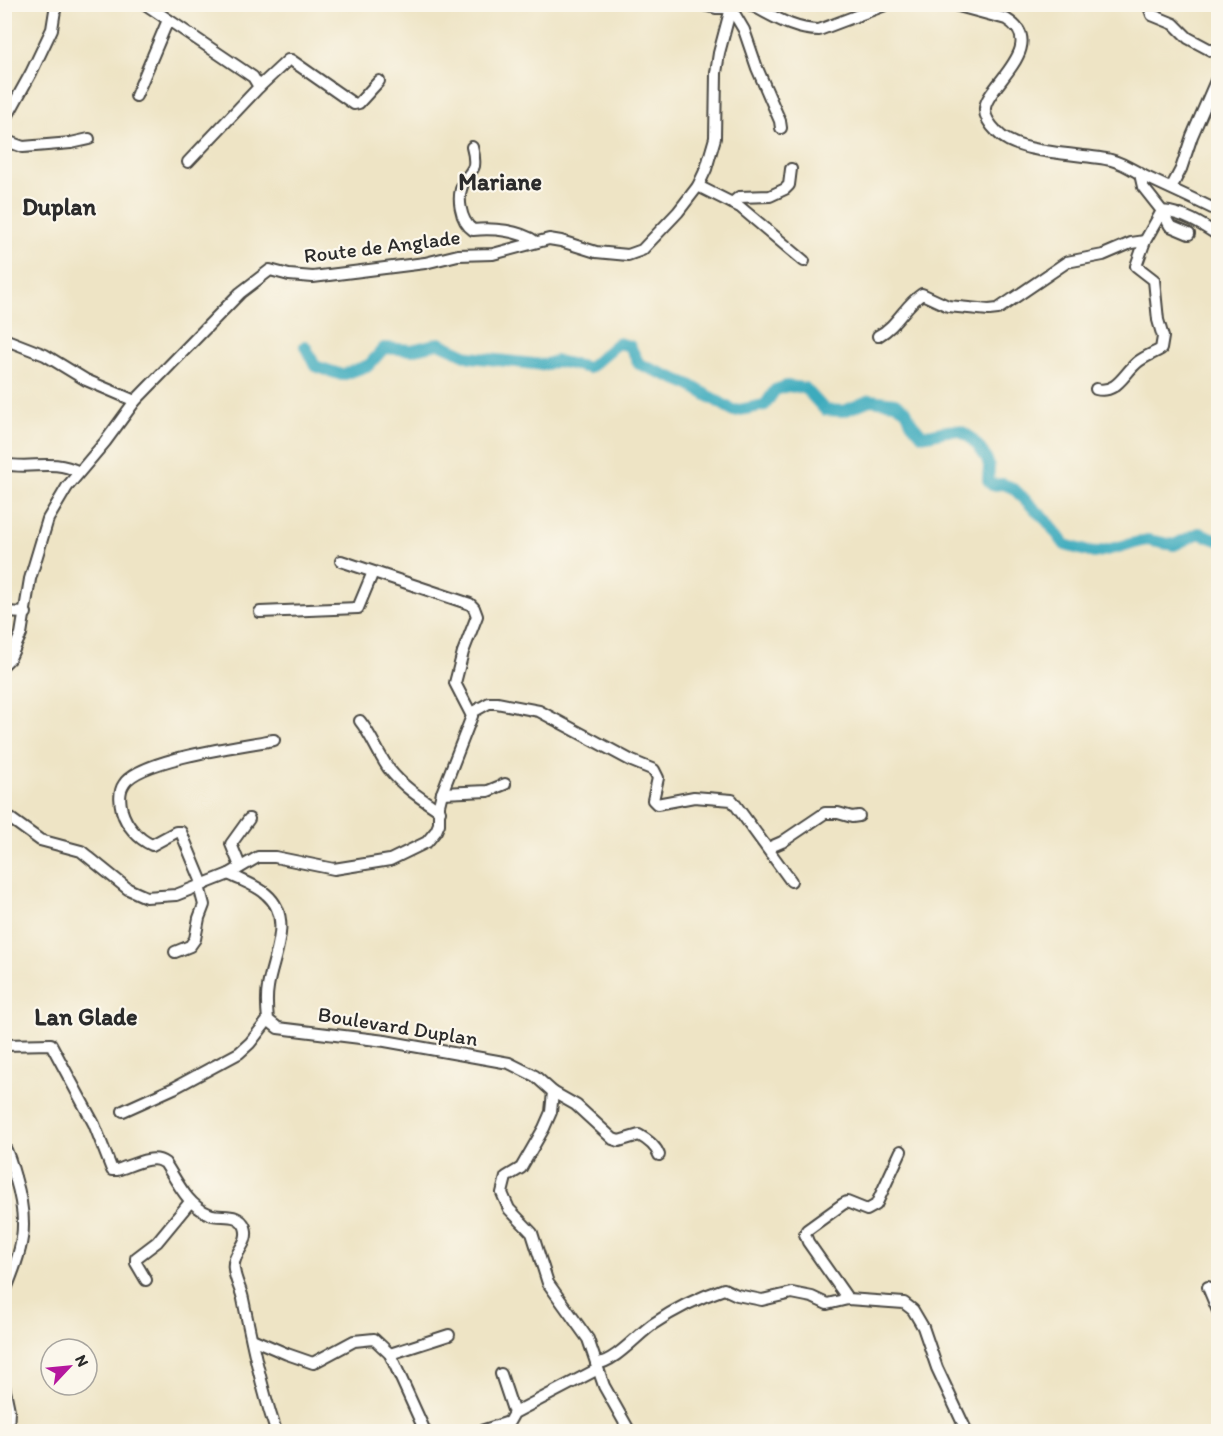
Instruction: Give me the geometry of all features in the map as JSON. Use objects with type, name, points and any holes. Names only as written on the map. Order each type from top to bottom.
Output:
[{"type":"street","points":[[4,122],[32,73],[52,29],[56,4]]},
{"type":"street","points":[[145,4],[253,77],[259,87]]},
{"type":"street","points":[[699,4],[716,8],[732,6],[744,30],[781,128]]},
{"type":"street","points":[[749,4],[795,28],[819,30],[888,4]]},
{"type":"street","points":[[951,4],[1006,19],[1018,30],[1020,47],[1016,59],[1003,81],[990,95],[985,106],[989,122],[998,134],[1017,144],[1049,152],[1112,160],[1218,212]]},
{"type":"street","name":"Route de Anglade","points":[[4,664],[10,658],[21,634],[30,579],[48,519],[67,487],[105,442],[135,401],[240,293],[270,270],[289,275],[313,277],[425,263],[458,255],[493,254],[549,239],[596,252],[628,255],[642,250],[678,212],[698,186],[706,169],[715,138],[716,73],[719,53],[732,6]]},
{"type":"street","points":[[1145,7],[1152,15],[1175,25],[1188,38],[1218,54]]},
{"type":"street","points":[[136,96],[168,20]]},
{"type":"street","points":[[188,162],[259,87],[288,60],[354,104],[359,103],[379,81]]},
{"type":"street","points":[[1171,189],[1218,76]]},
{"type":"street","points":[[4,140],[23,147],[71,143],[89,139]]},
{"type":"street","points":[[472,147],[475,158],[473,169],[464,182],[460,198],[463,219],[467,226],[473,230],[517,233],[536,242]]},
{"type":"street","points":[[732,203],[739,197],[770,196],[786,189],[789,185],[791,169]]},
{"type":"street","points":[[1140,174],[1143,187],[1162,211],[1170,226],[1189,234]]},
{"type":"street","points":[[698,186],[747,212],[804,261]]},
{"type":"street","points":[[1162,211],[1174,212],[1218,235]]},
{"type":"street","points":[[1096,389],[1104,390],[1120,383],[1140,360],[1161,349],[1163,337],[1158,320],[1154,280],[1136,266],[1145,241],[1162,211]]},
{"type":"street","points":[[878,336],[890,329],[910,304],[922,294],[948,306],[998,309],[1067,262],[1103,255],[1131,243],[1145,241]]},
{"type":"street","points":[[4,339],[45,355],[86,380],[135,401]]},
{"type":"street","points":[[4,464],[20,467],[54,463],[79,472]]},
{"type":"street","points":[[4,814],[40,840],[81,851],[128,889],[146,897],[176,895],[229,874],[258,857],[275,857],[334,869],[390,860],[426,842],[439,824],[441,793],[470,720],[471,713],[455,683],[463,652],[477,616],[470,604],[341,561]]},
{"type":"street","points":[[260,612],[358,608],[373,572]]},
{"type":"street","points":[[4,612],[26,613]]},
{"type":"street","points":[[471,713],[489,704],[497,703],[538,711],[632,761],[654,770],[658,778],[653,797],[657,804],[694,797],[732,800],[791,881]]},
{"type":"street","points":[[360,721],[385,762],[402,783],[440,812]]},
{"type":"street","points":[[175,952],[190,946],[195,939],[204,905],[201,885],[181,832],[176,832],[152,845],[142,840],[128,825],[120,796],[124,784],[147,769],[182,757],[203,751],[274,740]]},
{"type":"street","points":[[441,793],[488,791],[505,784]]},
{"type":"street","points":[[768,848],[782,842],[825,813],[859,816]]},
{"type":"street","points":[[240,866],[231,844],[249,819]]},
{"type":"street","points":[[123,1111],[174,1088],[239,1053],[268,1020],[268,988],[281,933],[277,908],[266,894],[229,874]]},
{"type":"street","name":"Boulevard Duplan","points":[[268,1020],[278,1028],[385,1041],[509,1063],[536,1076],[553,1092],[576,1105],[613,1139],[620,1141],[639,1135],[647,1139],[657,1149],[659,1155]]},
{"type":"street","points":[[4,1045],[51,1044],[94,1124],[112,1170],[152,1158],[160,1159],[165,1163],[190,1202],[207,1213],[237,1217],[245,1227],[245,1241],[235,1257],[233,1266],[275,1428]]},
{"type":"street","points":[[553,1092],[551,1112],[544,1128],[521,1168],[506,1177],[502,1193],[510,1209],[532,1233],[548,1283],[588,1340],[604,1386],[630,1431]]},
{"type":"street","points":[[4,1146],[22,1199],[25,1218],[21,1248],[4,1294]]},
{"type":"street","points":[[848,1299],[808,1242],[805,1234],[807,1230],[847,1202],[867,1210],[872,1209],[902,1151]]},
{"type":"street","points":[[146,1280],[136,1263],[136,1258],[157,1242],[190,1202]]},
{"type":"street","points":[[1208,1287],[1218,1311]]},
{"type":"street","points":[[478,1431],[509,1422],[514,1413],[607,1362],[634,1339],[675,1310],[724,1289],[737,1295],[762,1300],[792,1293],[812,1297],[827,1305],[848,1299],[904,1303],[913,1310],[923,1327],[937,1368],[967,1431]]},
{"type":"street","points":[[390,1354],[449,1335]]},
{"type":"street","points":[[252,1339],[313,1363],[354,1341],[374,1339],[390,1354],[424,1429]]},
{"type":"street","points":[[501,1374],[514,1413]]},
{"type":"street","points":[[4,1386],[9,1410],[8,1431]]},
{"type":"waterway","points":[[305,346],[315,366],[342,375],[369,365],[384,348],[412,350],[439,343],[470,357],[543,365],[557,361],[589,368],[618,343],[630,346],[639,364],[688,384],[734,411],[765,405],[775,390],[787,386],[805,388],[825,410],[844,411],[870,400],[895,403],[906,410],[911,422],[922,435],[950,430],[959,431],[973,440],[985,457],[989,466],[988,480],[992,485],[1003,484],[1013,488],[1047,521],[1065,545],[1094,553],[1147,540],[1174,545],[1199,533],[1218,540]]},
{"type":"district","name":"Mariane","points":[[500,181]]},
{"type":"district","name":"Duplan","points":[[59,206]]},
{"type":"district","name":"Lan Glade","points":[[86,1016]]}]
